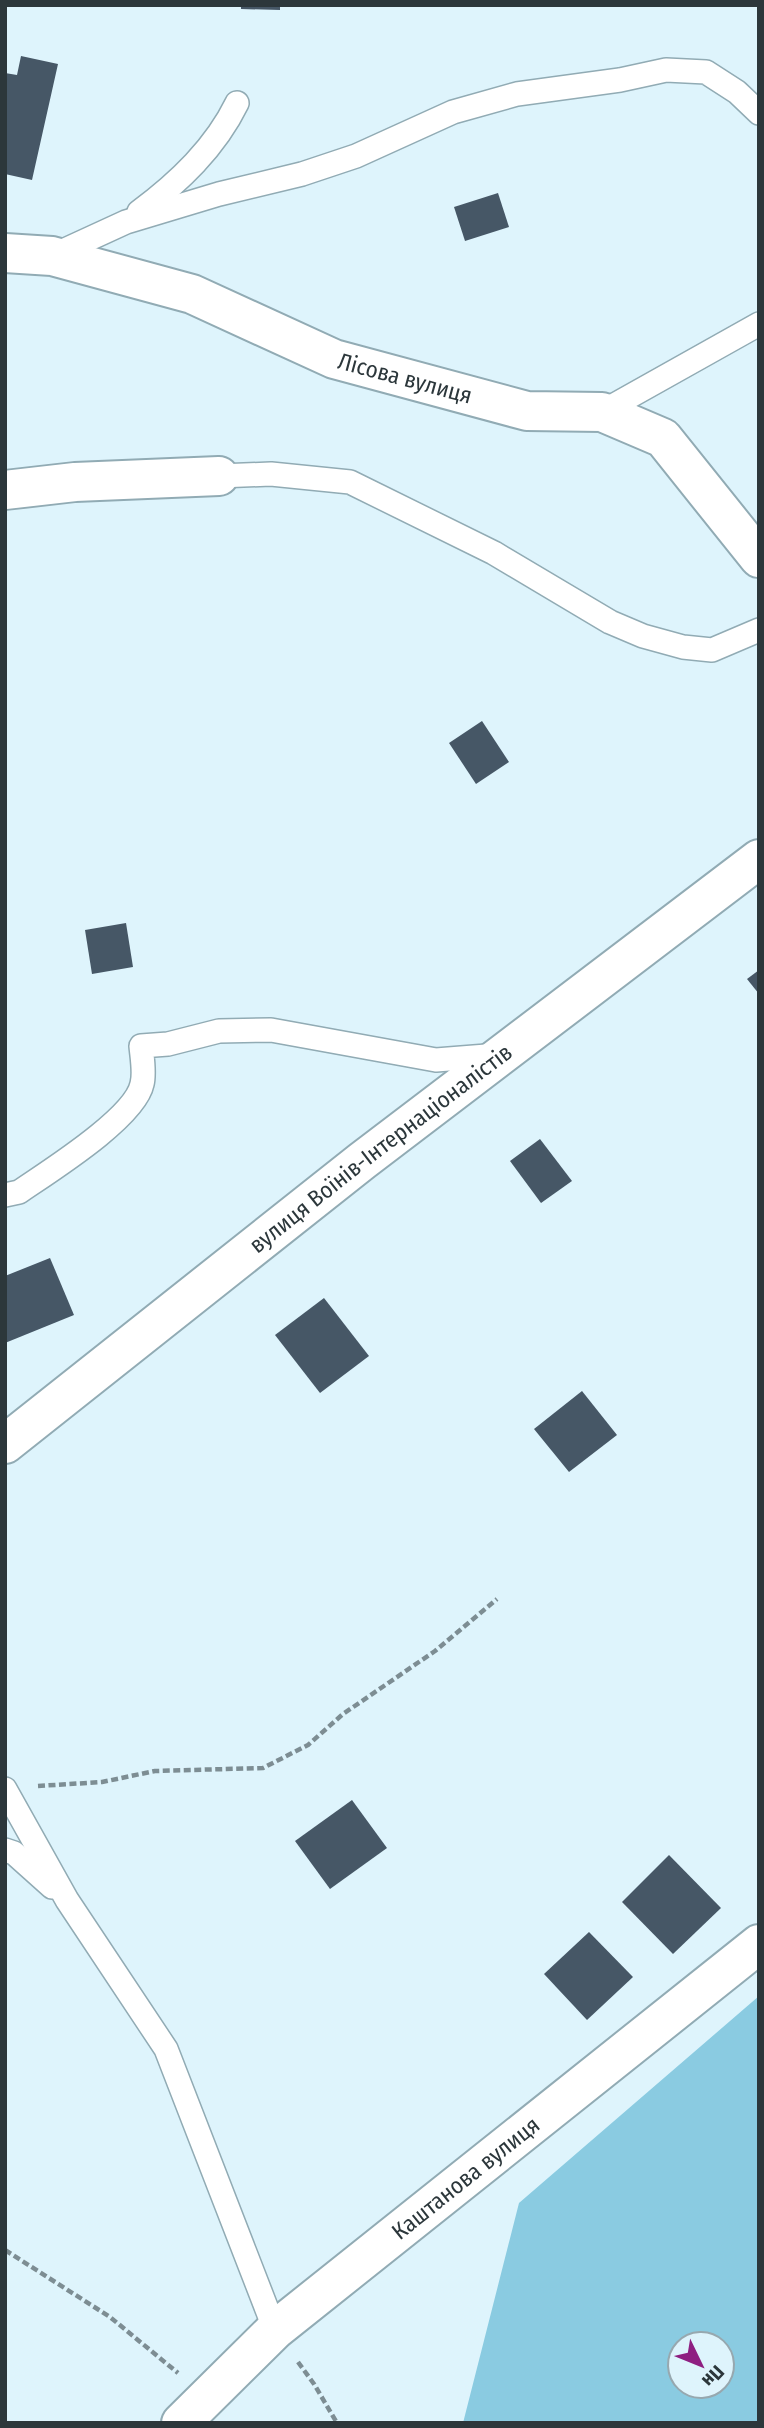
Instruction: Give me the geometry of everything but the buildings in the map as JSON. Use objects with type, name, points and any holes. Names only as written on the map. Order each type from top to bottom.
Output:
[{"type":"street","name":"Лісова вулиця","points":[[5,253],[52,256],[192,294],[334,359],[527,411],[602,412],[663,438],[759,558]]},
{"type":"street","points":[[5,490],[75,482],[219,476]]},
{"type":"street","name":"вулиця Воїнів-Інтернаціоналістів","points":[[5,1444],[362,1161],[759,859]]},
{"type":"street","name":"Каштанова вулиця","points":[[194,2409],[275,2330],[759,1944]]},
{"type":"lane","points":[[52,256],[126,222],[345,160],[453,112],[517,94],[620,80],[666,70],[706,72],[737,92],[759,113]]},
{"type":"lane","points":[[126,222],[168,190],[199,158],[225,127],[237,103]]},
{"type":"lane","points":[[602,412],[759,324]]},
{"type":"lane","points":[[219,476],[271,474],[350,482],[494,553],[610,622],[643,636],[683,647],[712,650],[759,630]]},
{"type":"lane","points":[[5,1195],[19,1192],[95,1138],[135,1100],[142,1084],[141,1046],[168,1044],[219,1031],[271,1030],[436,1060],[500,1055]]},
{"type":"lane","points":[[5,1788],[67,1900],[166,2049],[275,2330]]},
{"type":"lane","points":[[5,1850],[14,1853],[67,1900]]},
{"type":"path","points":[[33,1786],[102,1782],[155,1771],[263,1768],[308,1745],[343,1714],[435,1651],[498,1599]]},
{"type":"path","points":[[5,2250],[110,2317],[194,2409]]},
{"type":"path","points":[[275,2330],[314,2384],[337,2423]]},
{"type":"shaded area","points":[[759,1996],[759,2423],[463,2423],[519,2203]]}]
